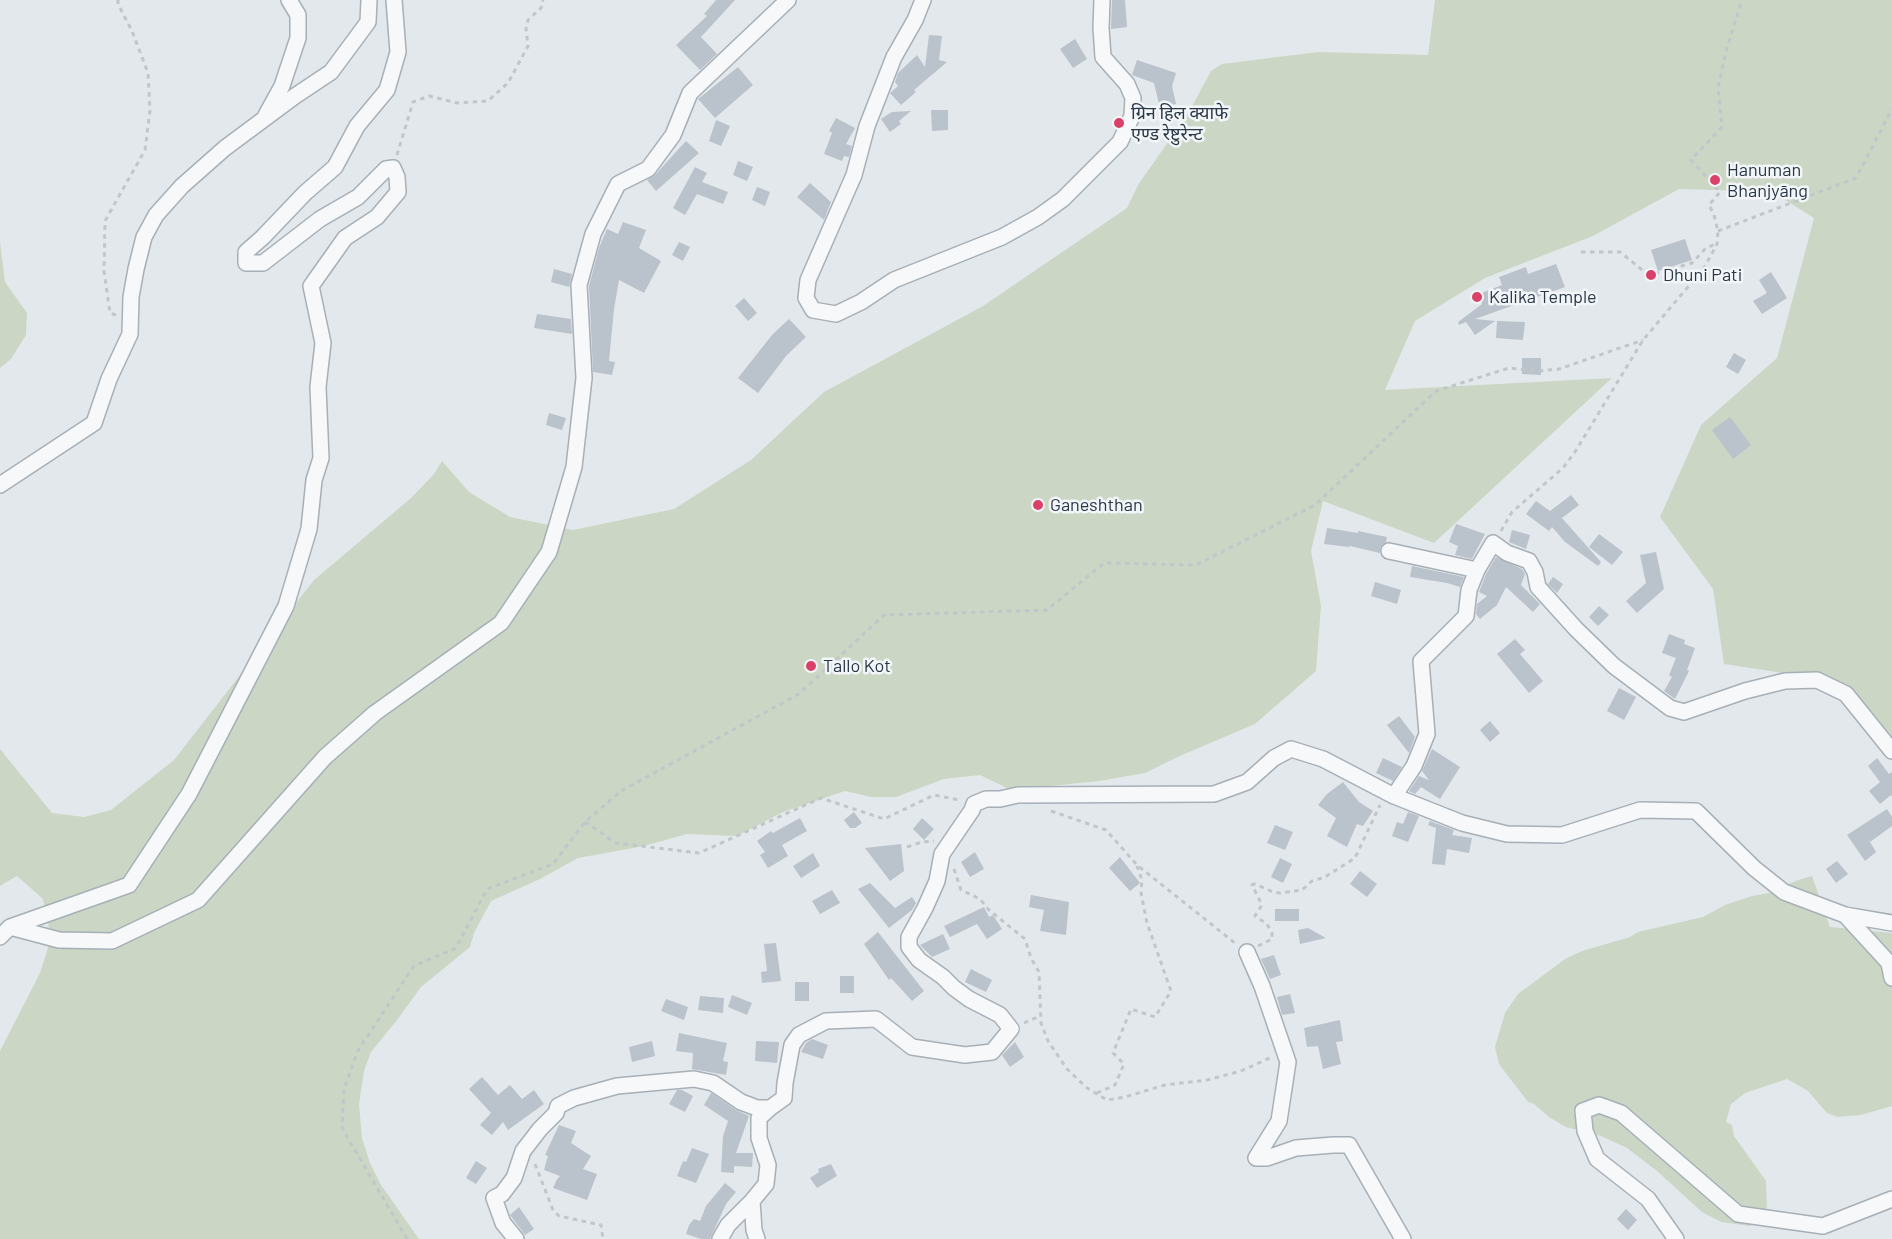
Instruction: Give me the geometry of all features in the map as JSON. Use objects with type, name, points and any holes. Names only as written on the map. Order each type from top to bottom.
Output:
[{"type":"street","points":[[263,121],[282,86],[298,38],[298,15],[289,0]]},
{"type":"street","points":[[0,485],[94,423],[109,379],[130,334],[131,297],[136,269],[144,237],[156,215],[182,186],[225,148],[331,72],[368,22],[369,0]]},
{"type":"street","points":[[5,932],[129,885],[189,794],[286,606],[309,529],[314,480],[321,458],[318,387],[323,343],[311,286],[345,238],[377,217],[398,192],[398,177],[393,168],[386,169],[358,197],[320,219],[263,263],[246,263],[246,252],[305,193],[335,167],[357,126],[387,90],[398,52],[394,0]]},
{"type":"street","points":[[5,932],[58,940],[112,941],[198,900],[325,757],[375,713],[501,623],[549,552],[574,467],[584,378],[579,285],[593,234],[618,184],[648,169],[673,135],[690,93],[788,0]]},
{"type":"street","points":[[923,0],[915,20],[894,57],[867,126],[854,175],[808,280],[806,298],[813,310],[836,314],[861,302],[894,280],[1002,237],[1038,217],[1063,199],[1120,142],[1132,116],[1133,98],[1127,84],[1103,57],[1102,0]]},
{"type":"street","points":[[1390,794],[1414,766],[1427,734],[1421,661],[1466,616],[1469,590],[1477,570],[1493,543],[1506,553],[1529,561],[1535,572],[1538,587],[1576,629],[1614,666],[1670,708],[1684,712],[1745,691],[1785,681],[1817,680],[1846,694],[1892,751]]},
{"type":"street","points":[[1389,551],[1477,570]]},
{"type":"street","points":[[720,1239],[728,1224],[766,1184],[768,1165],[759,1138],[759,1118],[784,1098],[792,1045],[800,1035],[826,1020],[876,1018],[912,1047],[965,1055],[992,1052],[1011,1029],[1000,1015],[969,999],[927,967],[909,947],[909,937],[937,880],[942,854],[974,804],[986,800],[1000,800],[1018,795],[1214,794],[1246,782],[1274,758],[1291,749],[1323,759],[1390,794],[1462,822],[1507,834],[1562,835],[1640,810],[1696,811],[1754,868],[1784,892],[1845,915],[1892,923]]},
{"type":"street","points":[[1845,915],[1889,963],[1892,978]]},
{"type":"street","points":[[1247,952],[1263,986],[1288,1062],[1278,1121],[1256,1158],[1267,1158],[1296,1148],[1349,1145],[1403,1239]]},
{"type":"street","points":[[516,1239],[503,1222],[494,1198],[501,1194],[514,1178],[523,1150],[556,1113],[558,1106],[574,1098],[617,1086],[694,1078],[713,1083],[741,1102],[758,1108],[770,1108]]},
{"type":"street","points":[[1676,1239],[1648,1199],[1597,1159],[1585,1131],[1583,1111],[1599,1105],[1621,1113],[1738,1214],[1823,1226],[1892,1199]]},
{"type":"street","points":[[752,1201],[754,1230],[757,1239]]},
{"type":"path","points":[[118,0],[148,73],[150,110],[145,150],[105,221],[104,271],[110,313],[132,321]]},
{"type":"path","points":[[393,168],[412,102],[429,96],[457,103],[488,101],[508,83],[528,46],[526,29],[528,20],[541,8],[543,0]]},
{"type":"path","points":[[1493,543],[1512,512],[1563,468],[1575,452],[1643,340],[1704,268],[1717,244],[1718,231],[1709,205],[1719,192],[1691,160],[1722,127],[1718,88],[1726,51],[1742,0]]},
{"type":"path","points":[[1718,231],[1856,178],[1892,109]]},
{"type":"path","points":[[1581,252],[1620,252],[1646,273],[1657,273],[1692,263],[1704,249],[1717,244]]},
{"type":"path","points":[[406,1239],[342,1128],[344,1089],[357,1052],[414,966],[456,948],[488,889],[553,864],[585,822],[621,791],[799,694],[884,615],[1047,610],[1104,563],[1196,565],[1315,505],[1436,391],[1509,368],[1559,369],[1643,340]]},
{"type":"path","points":[[1050,811],[1106,830],[1137,866],[1247,952],[1272,939],[1270,928],[1256,916],[1262,905],[1252,885],[1255,884],[1273,892],[1302,890],[1312,881],[1325,878],[1355,858],[1390,794]]},
{"type":"path","points":[[585,822],[616,843],[699,854],[821,798],[884,819],[934,795],[974,804]]},
{"type":"path","points":[[907,847],[932,841],[948,844],[961,890],[980,899],[989,910],[1025,939],[1031,958],[1039,972],[1041,1023],[1048,1041],[1067,1069],[1087,1088],[1107,1100],[1165,1085],[1207,1080],[1241,1071],[1284,1051]]},
{"type":"path","points":[[1097,1094],[1115,1085],[1124,1064],[1113,1053],[1131,1009],[1155,1017],[1171,991],[1147,923],[1142,880],[1137,866]]},
{"type":"path","points":[[523,1150],[530,1155],[538,1168],[553,1210],[559,1216],[601,1225],[603,1239]]},
{"type":"green space","points":[[1435,0],[1892,0],[1892,746],[1842,682],[1724,664],[1713,589],[1660,517],[1701,425],[1777,358],[1814,218],[1777,195],[1752,191],[1679,189],[1593,236],[1485,278],[1415,321],[1385,390],[1612,378],[1434,543],[1323,501],[1311,551],[1321,606],[1316,671],[1255,724],[1145,773],[1099,781],[1011,790],[980,775],[944,779],[896,797],[871,797],[845,791],[783,812],[737,836],[687,834],[644,846],[578,858],[540,879],[491,901],[474,933],[470,947],[421,987],[371,1052],[364,1071],[359,1104],[362,1138],[370,1163],[381,1185],[419,1239],[0,1239],[0,1051],[40,973],[51,938],[43,899],[17,876],[0,886],[0,749],[52,813],[84,817],[111,810],[174,760],[314,580],[411,498],[434,474],[442,461],[469,492],[510,517],[573,530],[674,509],[751,460],[824,392],[983,306],[1127,208],[1138,185],[1189,112],[1211,71],[1222,64],[1318,52],[1428,55]]},
{"type":"green space","points":[[0,242],[5,282],[27,313],[26,335],[11,359],[0,368]]},
{"type":"green space","points":[[1812,876],[1830,927],[1892,933],[1892,1106],[1861,1115],[1838,1117],[1827,1113],[1808,1091],[1787,1079],[1745,1093],[1731,1104],[1726,1122],[1732,1125],[1734,1136],[1766,1181],[1767,1212],[1750,1226],[1721,1222],[1702,1212],[1657,1171],[1627,1148],[1601,1136],[1566,1127],[1549,1117],[1534,1104],[1528,1102],[1499,1064],[1495,1047],[1505,1013],[1518,994],[1565,959],[1582,951],[1630,937],[1638,932],[1703,917],[1725,905],[1769,893]]},
{"type":"building","points":[[716,0],[735,0],[701,37],[717,54],[700,70],[676,45],[707,16],[704,14]]},
{"type":"building","points":[[1112,0],[1125,0],[1127,27],[1111,29]]},
{"type":"building","points":[[929,35],[942,36],[939,60],[947,62],[914,90],[916,92],[901,105],[890,93],[898,86],[895,82],[898,73],[917,55],[925,67]]},
{"type":"building","points":[[1075,39],[1087,59],[1073,68],[1060,49]]},
{"type":"building","points":[[1137,60],[1176,73],[1172,86],[1176,104],[1160,108],[1154,83],[1132,75]]},
{"type":"building","points":[[738,67],[753,85],[715,118],[698,99]]},
{"type":"building","points":[[931,110],[948,110],[948,130],[932,131]]},
{"type":"building","points":[[911,111],[899,121],[901,124],[890,132],[881,119],[892,112]]},
{"type":"building","points":[[836,118],[855,128],[846,144],[852,146],[849,157],[844,156],[842,161],[824,154],[832,133],[829,131]]},
{"type":"building","points":[[716,120],[730,126],[721,146],[709,141]]},
{"type":"building","points":[[686,141],[699,153],[656,191],[647,180],[655,175]]},
{"type":"building","points":[[738,161],[753,167],[747,181],[733,175]]},
{"type":"building","points":[[695,167],[707,173],[702,182],[728,192],[723,204],[697,194],[685,215],[673,208]]},
{"type":"building","points":[[810,183],[831,202],[824,220],[797,197]]},
{"type":"building","points":[[757,187],[770,192],[765,206],[752,200]]},
{"type":"building","points":[[623,222],[646,230],[639,248],[661,261],[644,293],[619,280],[609,361],[615,362],[612,375],[593,372],[589,286],[599,248],[607,229],[618,234]]},
{"type":"building","points":[[1685,239],[1692,260],[1658,271],[1651,250]]},
{"type":"building","points":[[679,242],[690,247],[683,261],[672,255]]},
{"type":"building","points":[[1556,264],[1565,287],[1475,319],[1495,321],[1475,335],[1466,322],[1459,325],[1458,322],[1482,304],[1479,294],[1502,285],[1499,277],[1526,267],[1528,274]]},
{"type":"building","points":[[554,269],[572,274],[569,287],[551,282]]},
{"type":"building","points":[[1771,272],[1787,298],[1762,314],[1753,301],[1767,293],[1759,280]]},
{"type":"building","points":[[744,298],[757,313],[748,321],[735,306]]},
{"type":"building","points":[[537,314],[571,319],[572,334],[534,328]]},
{"type":"building","points":[[789,319],[806,337],[786,356],[758,393],[738,378],[772,335]]},
{"type":"building","points":[[1497,321],[1525,322],[1523,340],[1496,338]]},
{"type":"building","points":[[1734,353],[1746,360],[1738,374],[1726,367]]},
{"type":"building","points":[[1522,358],[1541,358],[1541,375],[1522,374]]},
{"type":"building","points":[[549,413],[566,418],[562,430],[546,425]]},
{"type":"building","points":[[1730,417],[1751,445],[1733,459],[1712,430]]},
{"type":"building","points":[[1571,495],[1579,505],[1562,518],[1601,562],[1598,566],[1565,542],[1552,527],[1549,531],[1526,514],[1536,501],[1550,511]]},
{"type":"building","points":[[1456,524],[1485,534],[1472,559],[1455,555],[1458,546],[1449,542]]},
{"type":"building","points":[[1327,528],[1387,537],[1386,542],[1380,548],[1380,553],[1350,546],[1324,544]]},
{"type":"building","points":[[1512,530],[1530,535],[1526,549],[1509,542]]},
{"type":"building","points":[[1599,534],[1623,552],[1612,565],[1589,547]]},
{"type":"building","points":[[1656,552],[1664,589],[1637,613],[1626,601],[1646,583],[1640,555]]},
{"type":"building","points":[[1496,557],[1522,569],[1525,574],[1521,585],[1540,604],[1533,612],[1506,587],[1497,605],[1480,619],[1476,614],[1477,604],[1487,596],[1479,592]]},
{"type":"building","points":[[1412,566],[1464,577],[1460,587],[1410,577]]},
{"type":"building","points":[[1553,577],[1563,584],[1557,593],[1548,584]]},
{"type":"building","points":[[1375,582],[1401,590],[1397,604],[1371,596]]},
{"type":"building","points":[[1599,606],[1609,615],[1598,626],[1589,617]]},
{"type":"building","points":[[1669,634],[1685,640],[1684,644],[1695,648],[1687,670],[1689,671],[1675,699],[1664,691],[1672,677],[1669,675],[1676,658],[1662,653]]},
{"type":"building","points":[[1515,639],[1525,650],[1520,654],[1543,681],[1529,693],[1497,654]]},
{"type":"building","points":[[1619,688],[1636,697],[1624,720],[1607,711]]},
{"type":"building","points":[[1399,716],[1415,737],[1409,753],[1387,725]]},
{"type":"building","points":[[1490,721],[1500,733],[1490,742],[1480,730]]},
{"type":"building","points":[[1432,749],[1460,767],[1440,799],[1421,787],[1415,794],[1409,791],[1419,776],[1429,780],[1422,771]]},
{"type":"building","points":[[1383,758],[1402,767],[1393,781],[1376,773]]},
{"type":"building","points":[[1877,758],[1889,774],[1892,772],[1892,797],[1891,795],[1880,804],[1869,791],[1880,782],[1868,766]]},
{"type":"building","points":[[1343,782],[1359,802],[1373,811],[1363,826],[1357,824],[1347,847],[1327,836],[1336,818],[1318,805],[1327,794]]},
{"type":"building","points":[[1887,809],[1892,817],[1892,826],[1870,842],[1876,852],[1865,861],[1847,835]]},
{"type":"building","points":[[854,812],[862,823],[855,828],[850,828],[844,820]]},
{"type":"building","points":[[1408,812],[1419,816],[1408,842],[1392,836],[1397,822],[1403,824]]},
{"type":"building","points":[[800,818],[807,831],[782,845],[788,856],[768,868],[760,855],[765,852],[757,841],[771,831],[773,833]]},
{"type":"building","points":[[922,818],[934,829],[924,840],[913,829]]},
{"type":"building","points":[[1430,821],[1454,830],[1452,835],[1472,838],[1469,853],[1447,849],[1445,865],[1432,864],[1436,828],[1428,825]]},
{"type":"building","points":[[1275,825],[1293,832],[1285,850],[1267,843]]},
{"type":"building","points":[[901,844],[904,871],[890,881],[865,848]]},
{"type":"building","points":[[975,852],[984,869],[970,877],[961,862]]},
{"type":"building","points":[[813,853],[820,866],[801,878],[793,866]]},
{"type":"building","points":[[1120,857],[1140,883],[1130,891],[1109,868]]},
{"type":"building","points":[[1280,858],[1292,864],[1283,883],[1271,877]]},
{"type":"building","points":[[1837,861],[1848,874],[1836,883],[1826,869]]},
{"type":"building","points":[[1360,871],[1377,884],[1367,897],[1350,884]]},
{"type":"building","points":[[870,883],[895,908],[912,897],[916,903],[912,910],[889,928],[858,889]]},
{"type":"building","points":[[832,890],[840,903],[820,914],[812,901]]},
{"type":"building","points":[[1031,895],[1069,902],[1066,935],[1040,931],[1044,910],[1029,907]]},
{"type":"building","points":[[984,907],[989,917],[993,915],[1002,929],[987,939],[977,924],[950,937],[944,926]]},
{"type":"building","points":[[1275,909],[1299,909],[1299,921],[1275,921]]},
{"type":"building","points":[[1308,928],[1326,938],[1300,944],[1298,930]]},
{"type":"building","points":[[878,932],[924,991],[912,1001],[891,978],[889,980],[864,944]]},
{"type":"building","points":[[943,934],[950,949],[932,957],[920,945]]},
{"type":"building","points":[[776,943],[781,981],[762,983],[761,972],[767,971],[764,944]]},
{"type":"building","points":[[1274,955],[1281,975],[1270,979],[1261,959]]},
{"type":"building","points":[[971,969],[992,980],[986,992],[965,982]]},
{"type":"building","points":[[840,976],[854,976],[854,993],[840,993]]},
{"type":"building","points":[[795,982],[809,982],[809,1001],[795,1001]]},
{"type":"building","points":[[1290,994],[1295,1013],[1282,1015],[1277,997]]},
{"type":"building","points":[[732,995],[752,1003],[747,1015],[728,1007]]},
{"type":"building","points":[[700,996],[724,998],[723,1013],[698,1010]]},
{"type":"building","points":[[666,999],[688,1007],[684,1020],[661,1011]]},
{"type":"building","points":[[1340,1020],[1343,1041],[1336,1042],[1341,1064],[1323,1069],[1318,1046],[1307,1047],[1304,1028]]},
{"type":"building","points":[[679,1033],[727,1043],[723,1061],[728,1062],[726,1075],[692,1069],[693,1053],[676,1051]]},
{"type":"building","points":[[812,1039],[828,1045],[823,1059],[801,1052],[806,1043]]},
{"type":"building","points":[[652,1041],[655,1056],[632,1062],[629,1047]]},
{"type":"building","points":[[756,1041],[779,1042],[777,1063],[755,1061]]},
{"type":"building","points":[[1015,1042],[1024,1057],[1010,1067],[1002,1055]]},
{"type":"building","points":[[482,1077],[498,1095],[510,1085],[522,1099],[534,1090],[544,1104],[508,1130],[503,1122],[492,1135],[480,1125],[491,1113],[469,1089]]},
{"type":"building","points":[[677,1090],[693,1096],[685,1112],[669,1104]]},
{"type":"building","points":[[711,1093],[749,1116],[736,1153],[753,1153],[752,1167],[734,1166],[734,1173],[721,1172],[723,1136],[728,1121],[704,1105]]},
{"type":"building","points":[[559,1125],[576,1131],[571,1143],[591,1156],[583,1169],[597,1174],[587,1200],[553,1188],[560,1176],[544,1170],[548,1156],[545,1155]]},
{"type":"building","points":[[692,1148],[709,1154],[696,1183],[677,1176]]},
{"type":"building","points":[[476,1161],[487,1168],[476,1184],[466,1178]]},
{"type":"building","points":[[831,1164],[837,1176],[817,1188],[810,1178],[819,1172],[818,1169]]},
{"type":"building","points":[[725,1183],[736,1192],[726,1204],[710,1239],[701,1239],[686,1234],[694,1219],[700,1221],[706,1206]]},
{"type":"building","points":[[519,1207],[534,1229],[525,1235],[510,1215]]},
{"type":"building","points":[[1626,1209],[1637,1220],[1628,1230],[1617,1219]]},
{"type":"place","name":"ग्रिन हिल क्याफे एण्ड रेष्टुरेन्ट","points":[[1119,123]]},
{"type":"place","name":"Hanuman Bhanjyāng","points":[[1715,180]]},
{"type":"place","name":"Dhuni Pati","points":[[1651,275]]},
{"type":"place","name":"Kalika Temple","points":[[1477,297]]},
{"type":"place","name":"Ganeshthan","points":[[1038,505]]},
{"type":"place","name":"Tallo Kot","points":[[811,666]]}]
